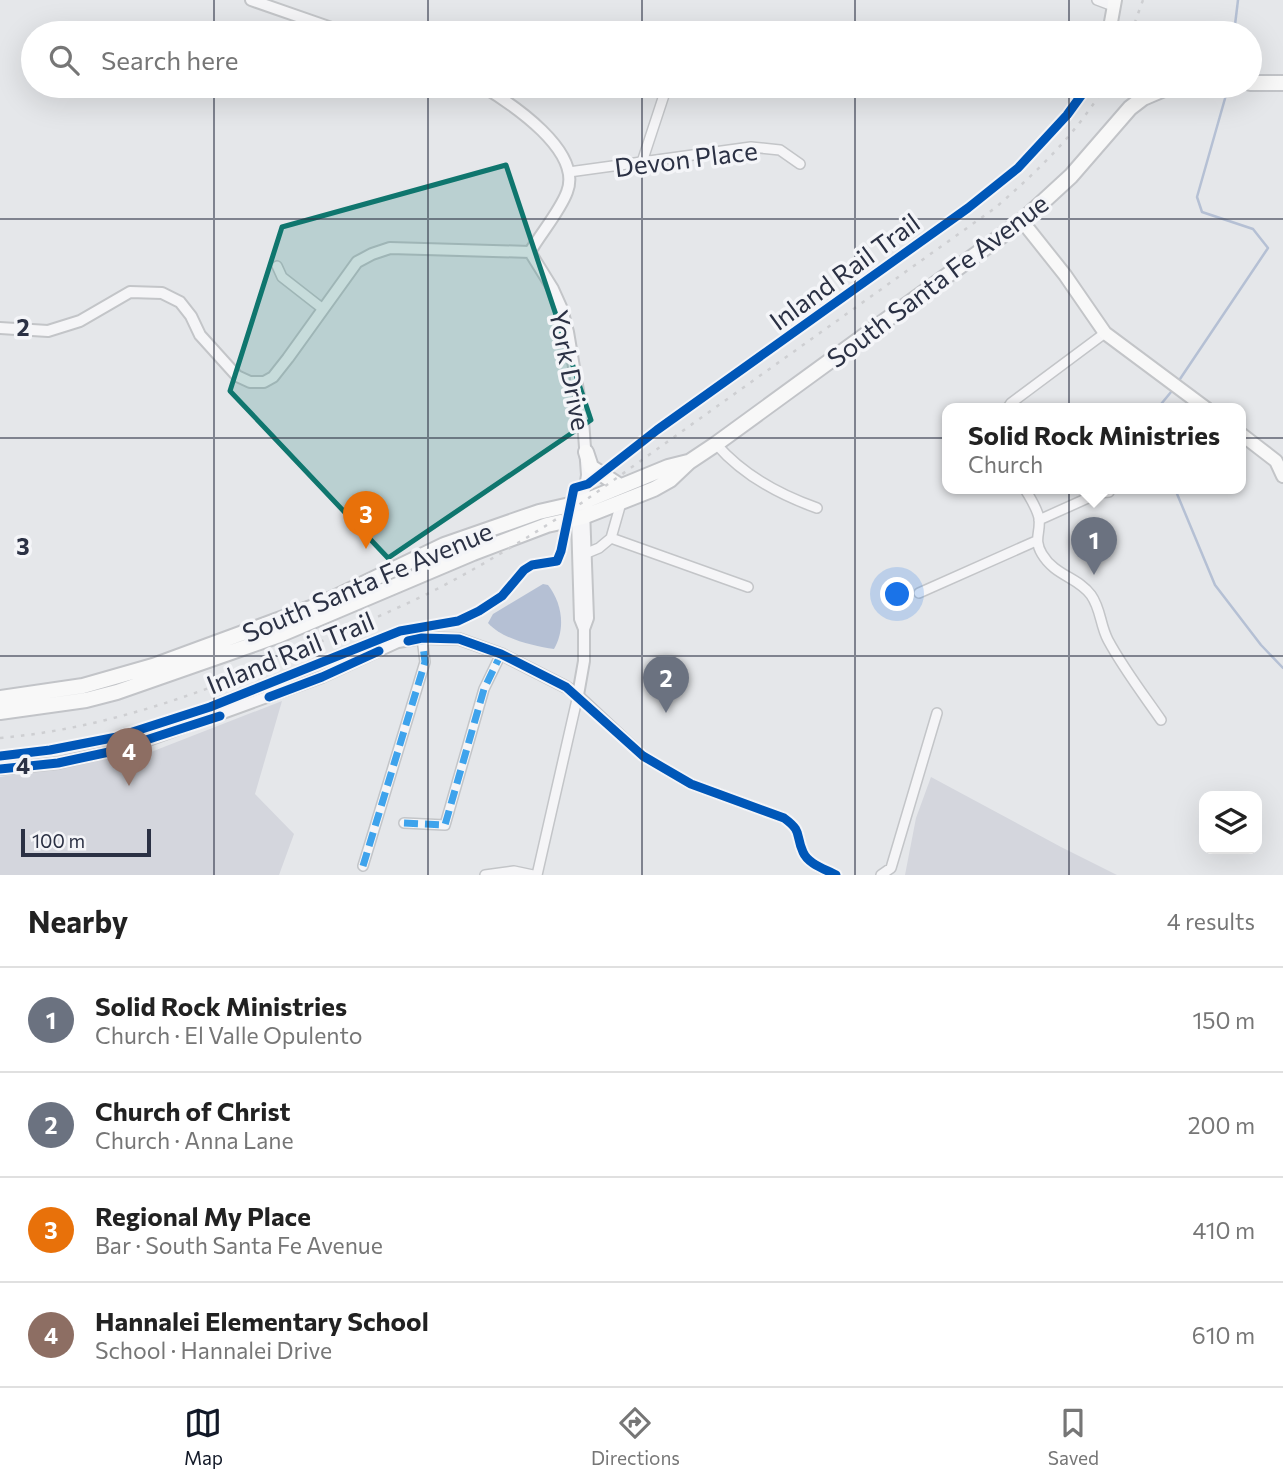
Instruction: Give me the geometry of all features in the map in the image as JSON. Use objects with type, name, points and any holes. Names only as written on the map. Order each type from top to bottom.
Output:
[{"type":"main road","points":[[1112,21],[1114,3]]},
{"type":"main road","points":[[1262,83],[1283,83]]},
{"type":"main road","name":"South Santa Fe Avenue","points":[[0,712],[86,700],[158,680],[325,618],[403,582],[434,557],[582,512],[621,503],[670,480],[689,462],[1022,221],[1072,176],[1134,98]]},
{"type":"main road","points":[[1022,221],[1065,275],[1105,333],[1199,403]]},
{"type":"main road","points":[[1246,438],[1276,461],[1283,476]]},
{"type":"main road","points":[[586,452],[591,467],[620,486]]},
{"type":"main road","name":"South Santa Fe Avenue","points":[[0,698],[83,686],[153,666],[319,605],[444,545],[539,512],[582,512],[620,486],[667,467],[689,462]]},
{"type":"street","points":[[251,0],[311,21]]},
{"type":"street","points":[[1097,0],[1114,3]]},
{"type":"street","points":[[0,328],[48,331],[80,321],[130,292],[162,293],[180,302],[191,316],[200,335],[237,376],[250,382],[264,382],[274,377],[358,262],[372,254],[390,248],[530,251],[567,192],[569,172],[557,145],[499,98]]},
{"type":"street","points":[[642,162],[663,100]]},
{"type":"street","name":"Devon Place","points":[[569,172],[751,147],[780,150],[800,164]]},
{"type":"street","name":"York Drive","points":[[530,251],[553,289],[568,332],[586,452],[587,475],[582,512]]},
{"type":"street","points":[[277,266],[282,276],[323,309]]},
{"type":"street","points":[[1011,403],[1105,333]]},
{"type":"street","points":[[716,444],[742,470],[817,508]]},
{"type":"street","points":[[1028,494],[1039,520],[1036,541],[1050,565],[1062,576],[1085,587],[1097,604],[1106,635],[1121,663],[1161,720]]},
{"type":"street","points":[[1039,520],[1097,494]]},
{"type":"street","points":[[587,552],[599,548],[611,538],[621,503]]},
{"type":"street","points":[[485,875],[514,870],[535,875],[584,661],[584,628],[588,618],[587,552],[582,512]]},
{"type":"street","points":[[582,512],[580,619],[584,628]]},
{"type":"street","points":[[611,538],[748,587]]},
{"type":"street","points":[[919,593],[1036,541]]},
{"type":"street","points":[[0,769],[58,763],[129,747],[313,681],[398,642],[422,638],[459,639],[501,654],[566,687],[643,756],[691,784],[784,818],[798,832],[803,853],[812,863],[836,875]]},
{"type":"street","points":[[363,866],[425,662],[422,638]]},
{"type":"street","points":[[404,823],[444,825],[484,689],[501,654]]},
{"type":"street","points":[[881,875],[891,868],[937,713]]},
{"type":"highlighted area","points":[[506,165],[591,420],[388,558],[230,391],[282,227]]},
{"type":"shaded area","points":[[282,701],[255,794],[294,834],[279,875],[0,875],[0,777],[151,752]]},
{"type":"shaded area","points":[[931,777],[1117,875],[905,875],[916,818]]},
{"type":"water","points":[[543,584],[548,585],[553,592],[561,616],[560,633],[554,649],[509,637],[488,623],[493,614]]},
{"type":"waterway","points":[[1235,21],[1238,0]]},
{"type":"waterway","points":[[1180,379],[1268,248],[1253,229],[1202,212],[1197,197],[1225,98]]},
{"type":"waterway","points":[[1162,403],[1171,392]]},
{"type":"waterway","points":[[1177,494],[1215,585],[1261,645],[1283,668]]},
{"type":"railway","points":[[1135,21],[1143,0]]},
{"type":"railway","points":[[0,738],[83,725],[164,704],[203,690],[394,610],[493,558],[583,502],[995,208],[1055,151],[1098,98]]},
{"type":"marked path","points":[[363,866],[425,662],[422,638]]},
{"type":"marked path","points":[[404,823],[445,825],[484,689],[501,654]]},
{"type":"cycle path","name":"Inland Rail Trail","points":[[0,756],[117,737],[210,707],[400,631],[458,621],[479,611],[502,596],[524,570],[532,565],[557,561],[574,488],[588,484],[657,430],[968,208],[1018,168],[1079,98]]},
{"type":"cycle path","points":[[408,641],[422,638],[459,639],[501,654],[566,687],[643,756],[691,784],[784,818],[796,830],[805,856],[817,866],[836,875]]},
{"type":"cycle path","points":[[269,697],[379,651]]},
{"type":"cycle path","points":[[0,769],[58,763],[109,752],[220,716]]},
{"type":"place","name":"Regional My Place","points":[[366,549]]},
{"type":"place","name":"Solid Rock Ministries","points":[[1094,575]]},
{"type":"place","name":"Church of Christ","points":[[666,713]]},
{"type":"place","name":"Hannalei Elementary School","points":[[129,786]]}]
